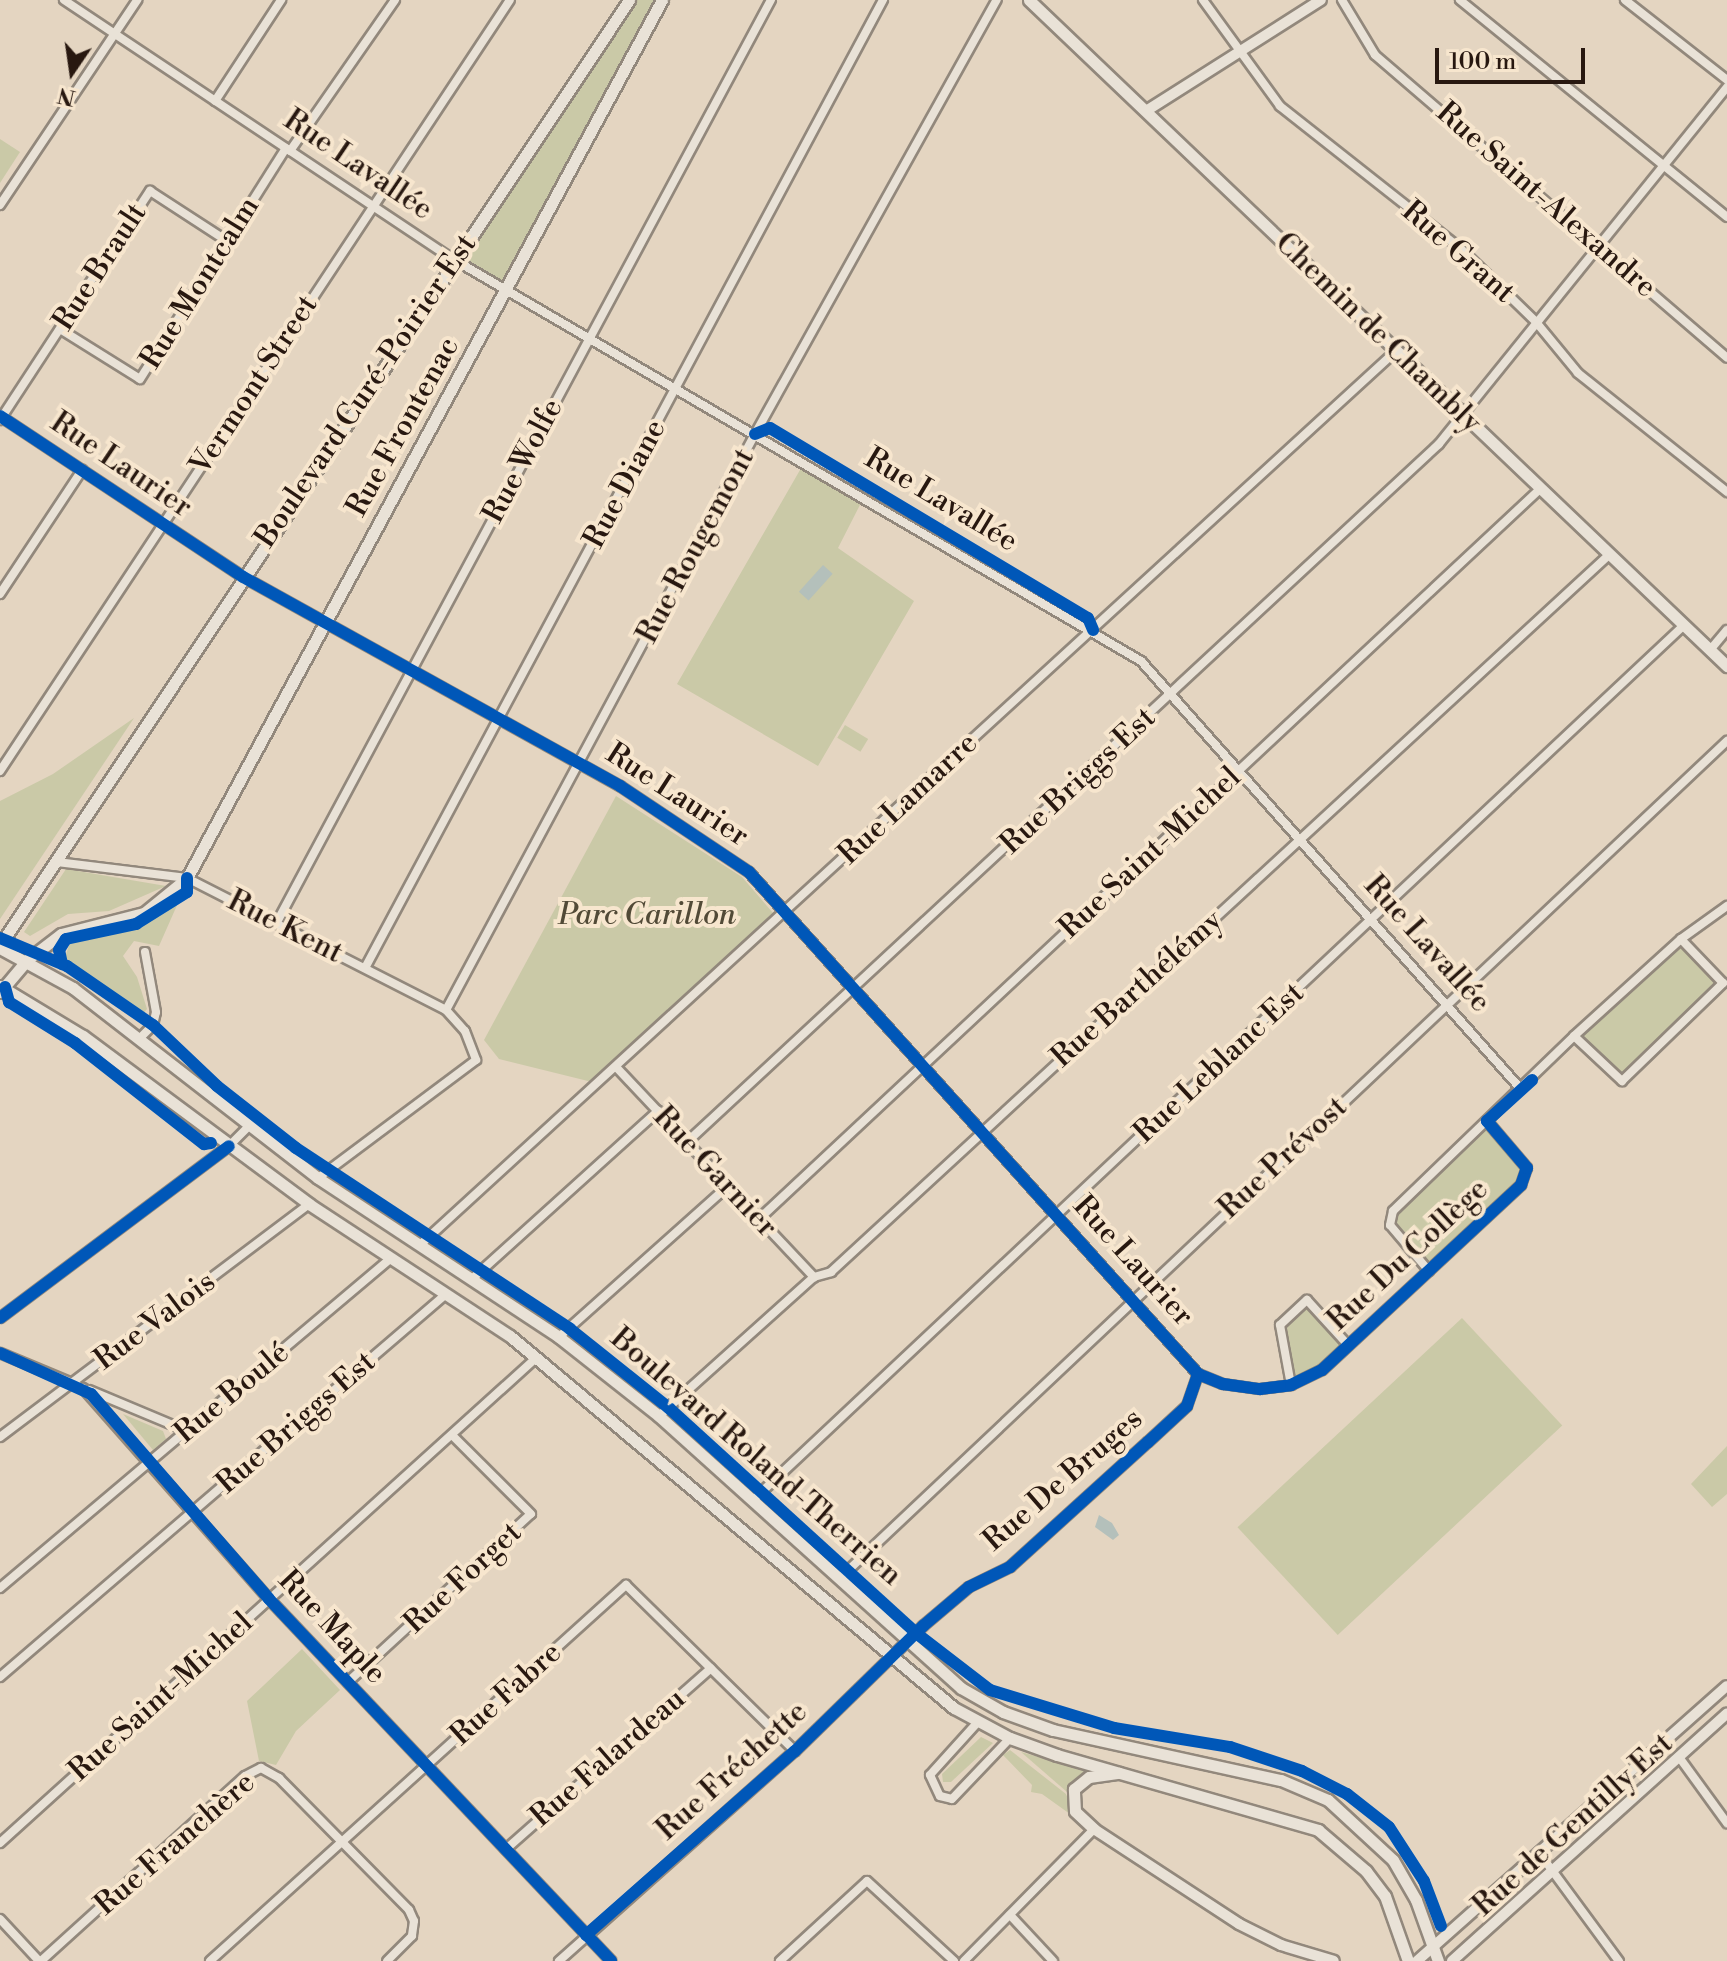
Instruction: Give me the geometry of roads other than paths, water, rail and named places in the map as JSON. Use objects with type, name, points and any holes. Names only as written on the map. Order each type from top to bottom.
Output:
[{"type":"main road","name":"Boulevard Curé-Poirier Est","points":[[0,946],[453,259],[629,0]]},
{"type":"main road","name":"Rue Frontenac","points":[[27,960],[61,934],[144,913],[164,902],[187,878],[508,291],[662,0]]},
{"type":"main road","name":"Chemin de Chambly","points":[[1029,0],[1727,666]]},
{"type":"main road","name":"Boulevard Roland-Therrien","points":[[0,946],[27,960],[141,1037],[318,1178],[559,1337],[659,1416],[961,1688],[1003,1712],[1151,1754],[1281,1780],[1328,1800],[1393,1860],[1436,1955]]},
{"type":"main road","points":[[2,988],[27,960]]},
{"type":"main road","name":"Boulevard Roland-Therrien","points":[[2,988],[83,1036],[309,1204],[446,1294],[536,1358],[892,1657],[977,1723],[1010,1738],[1318,1830],[1366,1871],[1385,1896],[1408,1961]]},
{"type":"main road","points":[[1094,1829],[1075,1811],[1074,1789],[1089,1777],[1128,1773]]},
{"type":"street","name":"Rue Lavallée","points":[[64,0],[453,259],[1093,630],[1141,661],[1520,1088]]},
{"type":"street","points":[[0,205],[137,0]]},
{"type":"street","points":[[215,101],[281,0]]},
{"type":"street","name":"Rue Montcalm","points":[[60,329],[140,379],[288,149],[395,0]]},
{"type":"street","name":"Vermont Street","points":[[0,771],[510,0]]},
{"type":"street","name":"Rue Wolfe","points":[[277,922],[771,0]]},
{"type":"street","name":"Rue Diane","points":[[365,968],[883,0]]},
{"type":"street","name":"Rue Rougemont","points":[[446,1010],[755,434],[997,0]]},
{"type":"street","name":"Rue Grant","points":[[1203,0],[1280,106],[1461,249],[1536,322],[1578,373],[1727,492]]},
{"type":"street","points":[[1146,111],[1321,0]]},
{"type":"street","name":"Rue Saint-Alexandre","points":[[1342,0],[1375,55],[1599,244],[1727,358]]},
{"type":"street","points":[[1460,0],[1727,217]]},
{"type":"street","points":[[1625,0],[1727,80]]},
{"type":"street","name":"Rue Briggs Est","points":[[687,1142],[1439,444],[1727,87]]},
{"type":"street","name":"Rue Brault","points":[[1,418],[150,191],[227,241]]},
{"type":"street","name":"Rue Lamarre","points":[[420,1245],[1395,352]]},
{"type":"street","name":"Rue Laurier","points":[[1,418],[243,577],[579,763],[694,833],[749,872],[787,910],[1198,1374]]},
{"type":"street","points":[[0,594],[82,470]]},
{"type":"street","name":"Rue Saint-Michel","points":[[759,1219],[1541,488]]},
{"type":"street","name":"Rue Barthélémy","points":[[659,1416],[814,1277],[831,1272],[1610,554]]},
{"type":"street","name":"Rue Leblanc Est","points":[[753,1500],[1684,625]]},
{"type":"street","points":[[1710,650],[1727,630]]},
{"type":"street","name":"Rue Prévost","points":[[840,1578],[1727,741]]},
{"type":"street","name":"Rue Kent","points":[[57,862],[187,878],[446,1010],[473,1046],[476,1060],[318,1178]]},
{"type":"street","name":"Rue Du Collège","points":[[1429,1271],[1389,1219],[1574,1036],[1681,939],[1727,906]]},
{"type":"street","points":[[1574,1036],[1622,1081],[1723,983],[1681,939]]},
{"type":"street","points":[[141,1037],[153,1025],[156,1012],[145,952]]},
{"type":"street","name":"Rue Garnier","points":[[616,1067],[814,1277]]},
{"type":"street","points":[[472,1279],[658,1111]]},
{"type":"street","name":"Rue Du Collège","points":[[1198,1374],[1235,1386],[1291,1385],[1322,1370],[1526,1177],[1527,1168],[1487,1121]]},
{"type":"street","points":[[0,1318],[229,1146],[250,1125]]},
{"type":"street","points":[[559,1337],[728,1186]]},
{"type":"street","name":"Rue Valois","points":[[0,1437],[309,1204]]},
{"type":"street","name":"Rue Boulé","points":[[0,1588],[390,1259]]},
{"type":"street","name":"Rue Briggs Est","points":[[0,1677],[446,1294]]},
{"type":"street","points":[[1291,1385],[1280,1325],[1307,1300],[1348,1345]]},
{"type":"street","name":"Rue Maple","points":[[0,1353],[187,1431]]},
{"type":"street","name":"Rue Saint-Michel","points":[[0,1843],[536,1358]]},
{"type":"street","name":"Rue De Bruges","points":[[908,1641],[969,1587],[1010,1567],[1187,1406],[1198,1374]]},
{"type":"street","name":"Rue Maple","points":[[83,1388],[269,1599],[611,1961]]},
{"type":"street","name":"Rue Forget","points":[[348,1682],[531,1514],[453,1436]]},
{"type":"street","name":"Rue Fabre","points":[[210,1961],[626,1585],[795,1751]]},
{"type":"street","name":"Rue Fréchette","points":[[559,1961],[795,1751],[908,1641]]},
{"type":"street","name":"Rue Falardeau","points":[[506,1849],[711,1668]]},
{"type":"street","name":"Rue de Gentilly Est","points":[[1417,1961],[1436,1955],[1540,1854],[1727,1686]]},
{"type":"street","name":"Rue de Gentilly Est","points":[[1452,1961],[1727,1713]]},
{"type":"street","points":[[977,1723],[930,1775],[940,1796],[952,1799],[1010,1738]]},
{"type":"street","points":[[1679,1757],[1727,1823]]},
{"type":"street","name":"Rue Franchère","points":[[40,1961],[253,1770],[275,1774],[343,1842]]},
{"type":"street","points":[[964,1961],[1094,1829],[1239,1924],[1334,1961]]},
{"type":"street","points":[[343,1842],[414,1921],[409,1940],[387,1961]]},
{"type":"street","points":[[1540,1854],[1619,1961]]},
{"type":"street","points":[[780,1961],[867,1881],[954,1961]]},
{"type":"street","points":[[1010,1915],[1053,1961]]},
{"type":"street","points":[[0,1919],[40,1961]]},
{"type":"park label","name":"Parc Carillon","points":[[647,915]]}]
